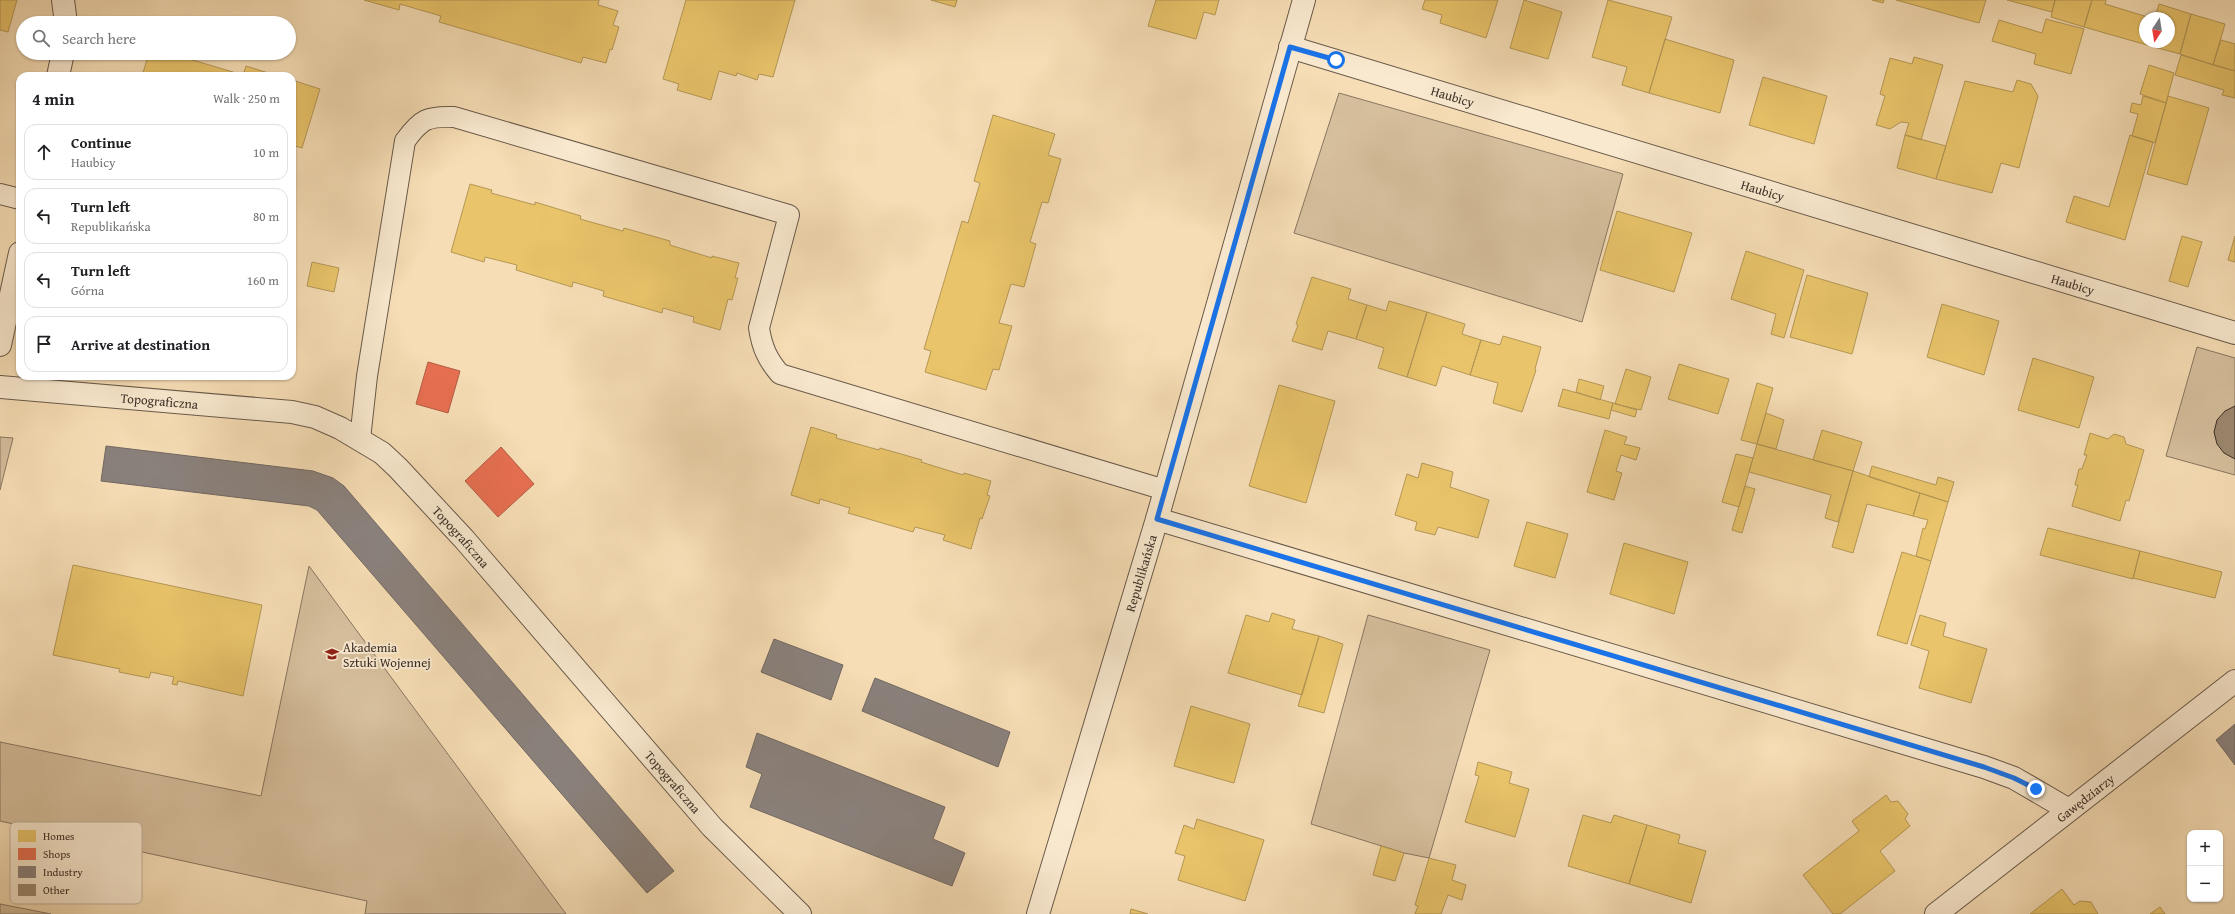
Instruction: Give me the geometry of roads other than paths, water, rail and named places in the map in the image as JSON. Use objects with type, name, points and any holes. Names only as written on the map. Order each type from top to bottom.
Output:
[{"type":"street","points":[[63,0],[65,16]]},
{"type":"street","name":"Republikańska","points":[[1038,914],[1157,519],[1304,0]]},
{"type":"street","name":"Haubicy","points":[[1290,47],[2235,333]]},
{"type":"street","points":[[59,72],[61,60]]},
{"type":"street","points":[[0,345],[16,271]]},
{"type":"street","name":"Topograficzna","points":[[0,387],[292,412],[315,417],[360,439],[382,453],[414,485],[464,540],[712,827],[800,914]]},
{"type":"street","points":[[1157,519],[1984,767],[2014,778],[2069,810]]},
{"type":"street","name":"Gawędziarzy","points":[[1936,914],[2235,682]]},
{"type":"lane","points":[[360,439],[366,383],[405,141],[416,126],[434,116],[454,117],[789,215],[759,328],[762,345],[768,360],[780,374],[1165,490]]},
{"type":"lane","points":[[0,194],[16,198]]},
{"type":"place","name":"Akademia Sztuki Wojennej","points":[[332,654]]}]
